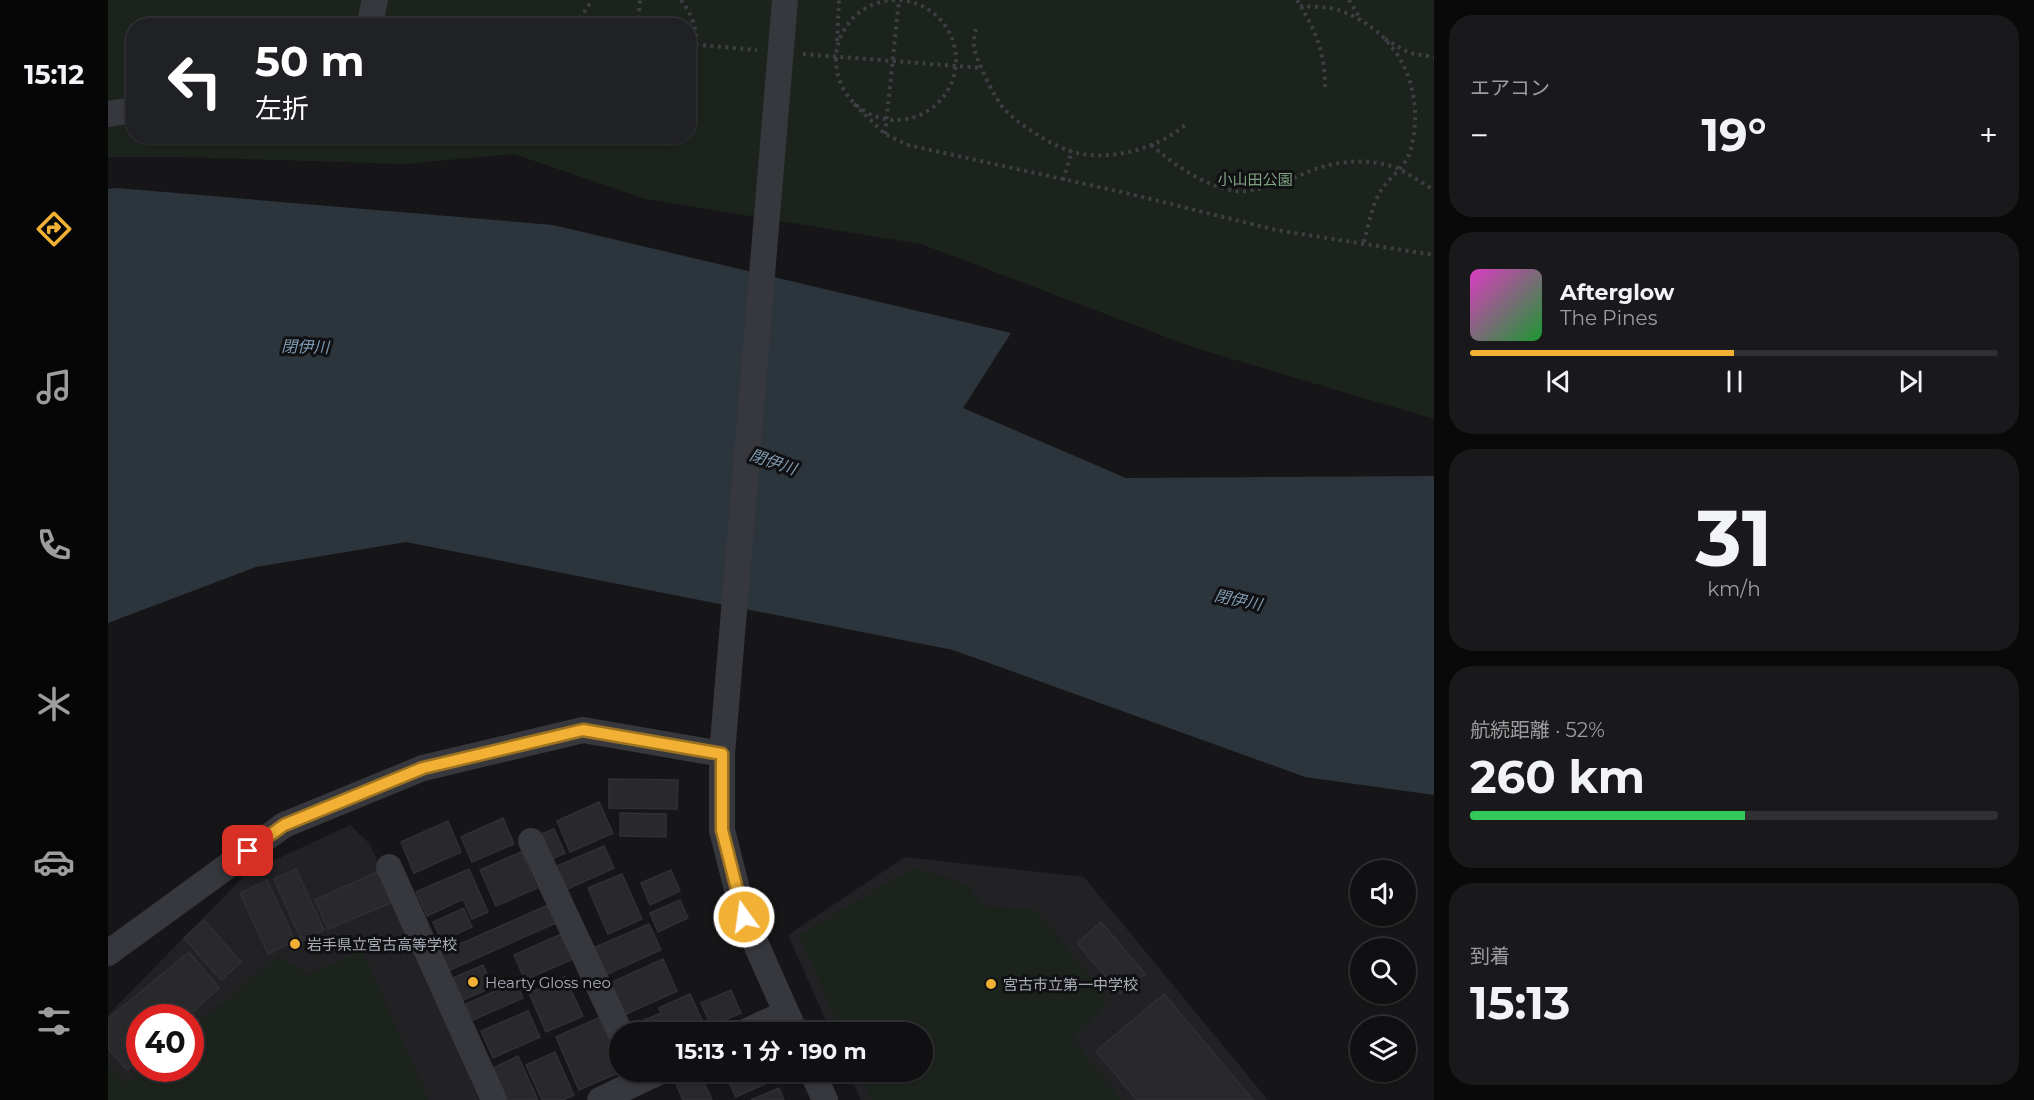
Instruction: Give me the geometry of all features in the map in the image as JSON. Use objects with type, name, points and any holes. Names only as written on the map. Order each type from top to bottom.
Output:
[{"type":"street","points":[[371,18],[375,0]]},
{"type":"street","points":[[785,0],[722,754],[722,830],[744,917],[790,1022]]},
{"type":"street","points":[[108,114],[126,111]]},
{"type":"street","points":[[108,953],[284,825],[423,768],[583,730],[722,754]]},
{"type":"street","points":[[531,841],[615,1022]]},
{"type":"street","points":[[389,867],[494,1100]]},
{"type":"street","points":[[600,1100],[645,1082]]},
{"type":"street","points":[[817,1082],[825,1100]]},
{"type":"path","points":[[581,18],[592,0]]},
{"type":"path","points":[[639,18],[640,0]]},
{"type":"path","points":[[681,0],[692,18]]},
{"type":"path","points":[[839,0],[836,51],[838,79],[854,104],[885,134],[908,145],[1126,193],[1276,230],[1434,255]]},
{"type":"path","points":[[836,51],[840,36],[858,13],[872,5],[900,0],[917,4],[930,11],[942,21],[954,45],[955,66],[950,85],[933,107],[922,114],[908,119],[887,119],[866,112],[854,104]]},
{"type":"path","points":[[885,134],[900,0]]},
{"type":"path","points":[[1297,0],[1311,22],[1319,42],[1325,68],[1325,87]]},
{"type":"path","points":[[1349,0],[1362,21]]},
{"type":"path","points":[[1300,6],[1339,10],[1362,21],[1382,37],[1409,53],[1434,57]]},
{"type":"path","points":[[976,28],[974,46],[982,68],[1001,105],[1025,127],[1076,153],[1106,155],[1151,145],[1174,135],[1185,125]]},
{"type":"path","points":[[1363,245],[1380,192],[1409,155],[1415,112],[1414,90],[1402,60],[1382,37]]},
{"type":"path","points":[[696,45],[766,51]]},
{"type":"path","points":[[801,54],[982,68]]},
{"type":"path","points":[[1151,145],[1181,170],[1206,182],[1236,191],[1262,188],[1292,180],[1315,169],[1341,163],[1367,161],[1399,169],[1434,190]]},
{"type":"path","points":[[1063,180],[1072,151]]},
{"type":"shaded area","name":"岩手県立宮古高等学校","points":[[350,825],[370,844],[479,1100],[108,1100],[108,1015],[247,873]]},
{"type":"shaded area","name":"宮古市立第一中学校","points":[[905,857],[1084,877],[1268,1100],[861,1100],[853,1082],[933,1082],[933,1022],[827,1022],[788,935]]},
{"type":"green space","name":"小山田公園","points":[[108,0],[1434,0],[1434,419],[1195,348],[921,244],[646,199],[514,154],[403,164],[108,157]]},
{"type":"green space","name":"宮古市立第一中学校","points":[[915,867],[968,885],[983,906],[1036,909],[1109,1001],[1073,1039],[1122,1100],[871,1100],[864,1082],[933,1082],[933,1022],[837,1022],[799,935]]},
{"type":"green space","points":[[362,951],[429,1100],[108,1100],[108,1064],[126,1083],[204,1082],[204,1018],[280,955],[306,975]]},
{"type":"water","name":"閉伊川","points":[[108,189],[553,225],[1011,333],[963,408],[1126,478],[1434,476],[1434,795],[1305,777],[953,650],[406,542],[256,567],[108,623]]},
{"type":"building","points":[[609,779],[678,780],[677,809],[609,808]]},
{"type":"building","points":[[599,802],[613,833],[570,852],[557,821]]},
{"type":"building","points":[[620,813],[666,814],[666,837],[620,836]]},
{"type":"building","points":[[503,818],[514,844],[472,862],[461,837]]},
{"type":"building","points":[[448,821],[461,852],[414,873],[401,842]]},
{"type":"building","points":[[554,829],[565,853],[547,861],[536,836]]},
{"type":"building","points":[[604,846],[614,868],[565,890],[555,867]]},
{"type":"building","points":[[521,852],[537,888],[496,906],[480,870]]},
{"type":"building","points":[[296,869],[324,930],[302,941],[274,879]]},
{"type":"building","points":[[469,869],[488,912],[472,919],[463,899],[427,916],[416,892]]},
{"type":"building","points":[[671,870],[680,891],[650,905],[641,883]]},
{"type":"building","points":[[377,872],[393,902],[328,929],[315,900]]},
{"type":"building","points":[[622,874],[642,919],[608,934],[588,888]]},
{"type":"building","points":[[267,880],[295,941],[268,954],[240,893]]},
{"type":"building","points":[[680,900],[688,918],[658,932],[650,913]]},
{"type":"building","points":[[550,904],[558,922],[448,971],[440,953]]},
{"type":"building","points":[[464,908],[472,927],[442,941],[433,922]]},
{"type":"building","points":[[204,920],[241,962],[221,980],[184,938]]},
{"type":"building","points":[[1101,922],[1145,974],[1120,994],[1077,943]]},
{"type":"building","points":[[649,924],[661,950],[603,976],[591,949]]},
{"type":"building","points":[[566,932],[577,957],[525,980],[514,955]]},
{"type":"building","points":[[189,952],[219,988],[201,1004],[126,1004]]},
{"type":"building","points":[[663,959],[677,991],[622,1016],[608,984]]},
{"type":"building","name":"Hearty Gloss neo","points":[[483,965],[493,987],[463,1000],[453,978]]},
{"type":"building","points":[[565,977],[583,1016],[546,1032],[529,993]]},
{"type":"building","points":[[516,982],[523,998],[473,1020],[466,1004]]},
{"type":"building","points":[[731,990],[741,1013],[720,1022],[709,1022],[701,1003]]},
{"type":"building","points":[[690,994],[703,1022],[639,1022],[661,1013],[659,1008]]},
{"type":"building","points":[[1164,994],[1253,1100],[1137,1100],[1096,1051]]},
{"type":"building","points":[[126,1004],[126,1069],[108,1049],[108,1019]]},
{"type":"building","points":[[528,1011],[540,1037],[493,1058],[481,1031]]},
{"type":"building","points":[[605,1015],[609,1024],[609,1077],[579,1090],[556,1037]]},
{"type":"building","points":[[555,1052],[574,1095],[563,1100],[542,1100],[526,1065]]},
{"type":"building","points":[[518,1056],[538,1100],[507,1100],[493,1068]]},
{"type":"building","points":[[704,1082],[712,1100],[683,1100],[676,1084]]},
{"type":"building","points":[[729,1082],[767,1082],[767,1083],[736,1097]]},
{"type":"building","points":[[779,1088],[784,1100],[751,1100]]},
{"type":"place","name":"岩手県立宮古高等学校","points":[[295,944]]},
{"type":"place","name":"Hearty Gloss neo","points":[[473,982]]},
{"type":"place","name":"宮古市立第一中学校","points":[[991,984]]},
{"type":"route","points":[[248,851],[284,825],[423,768],[583,730],[722,754],[722,830],[744,917]]}]
